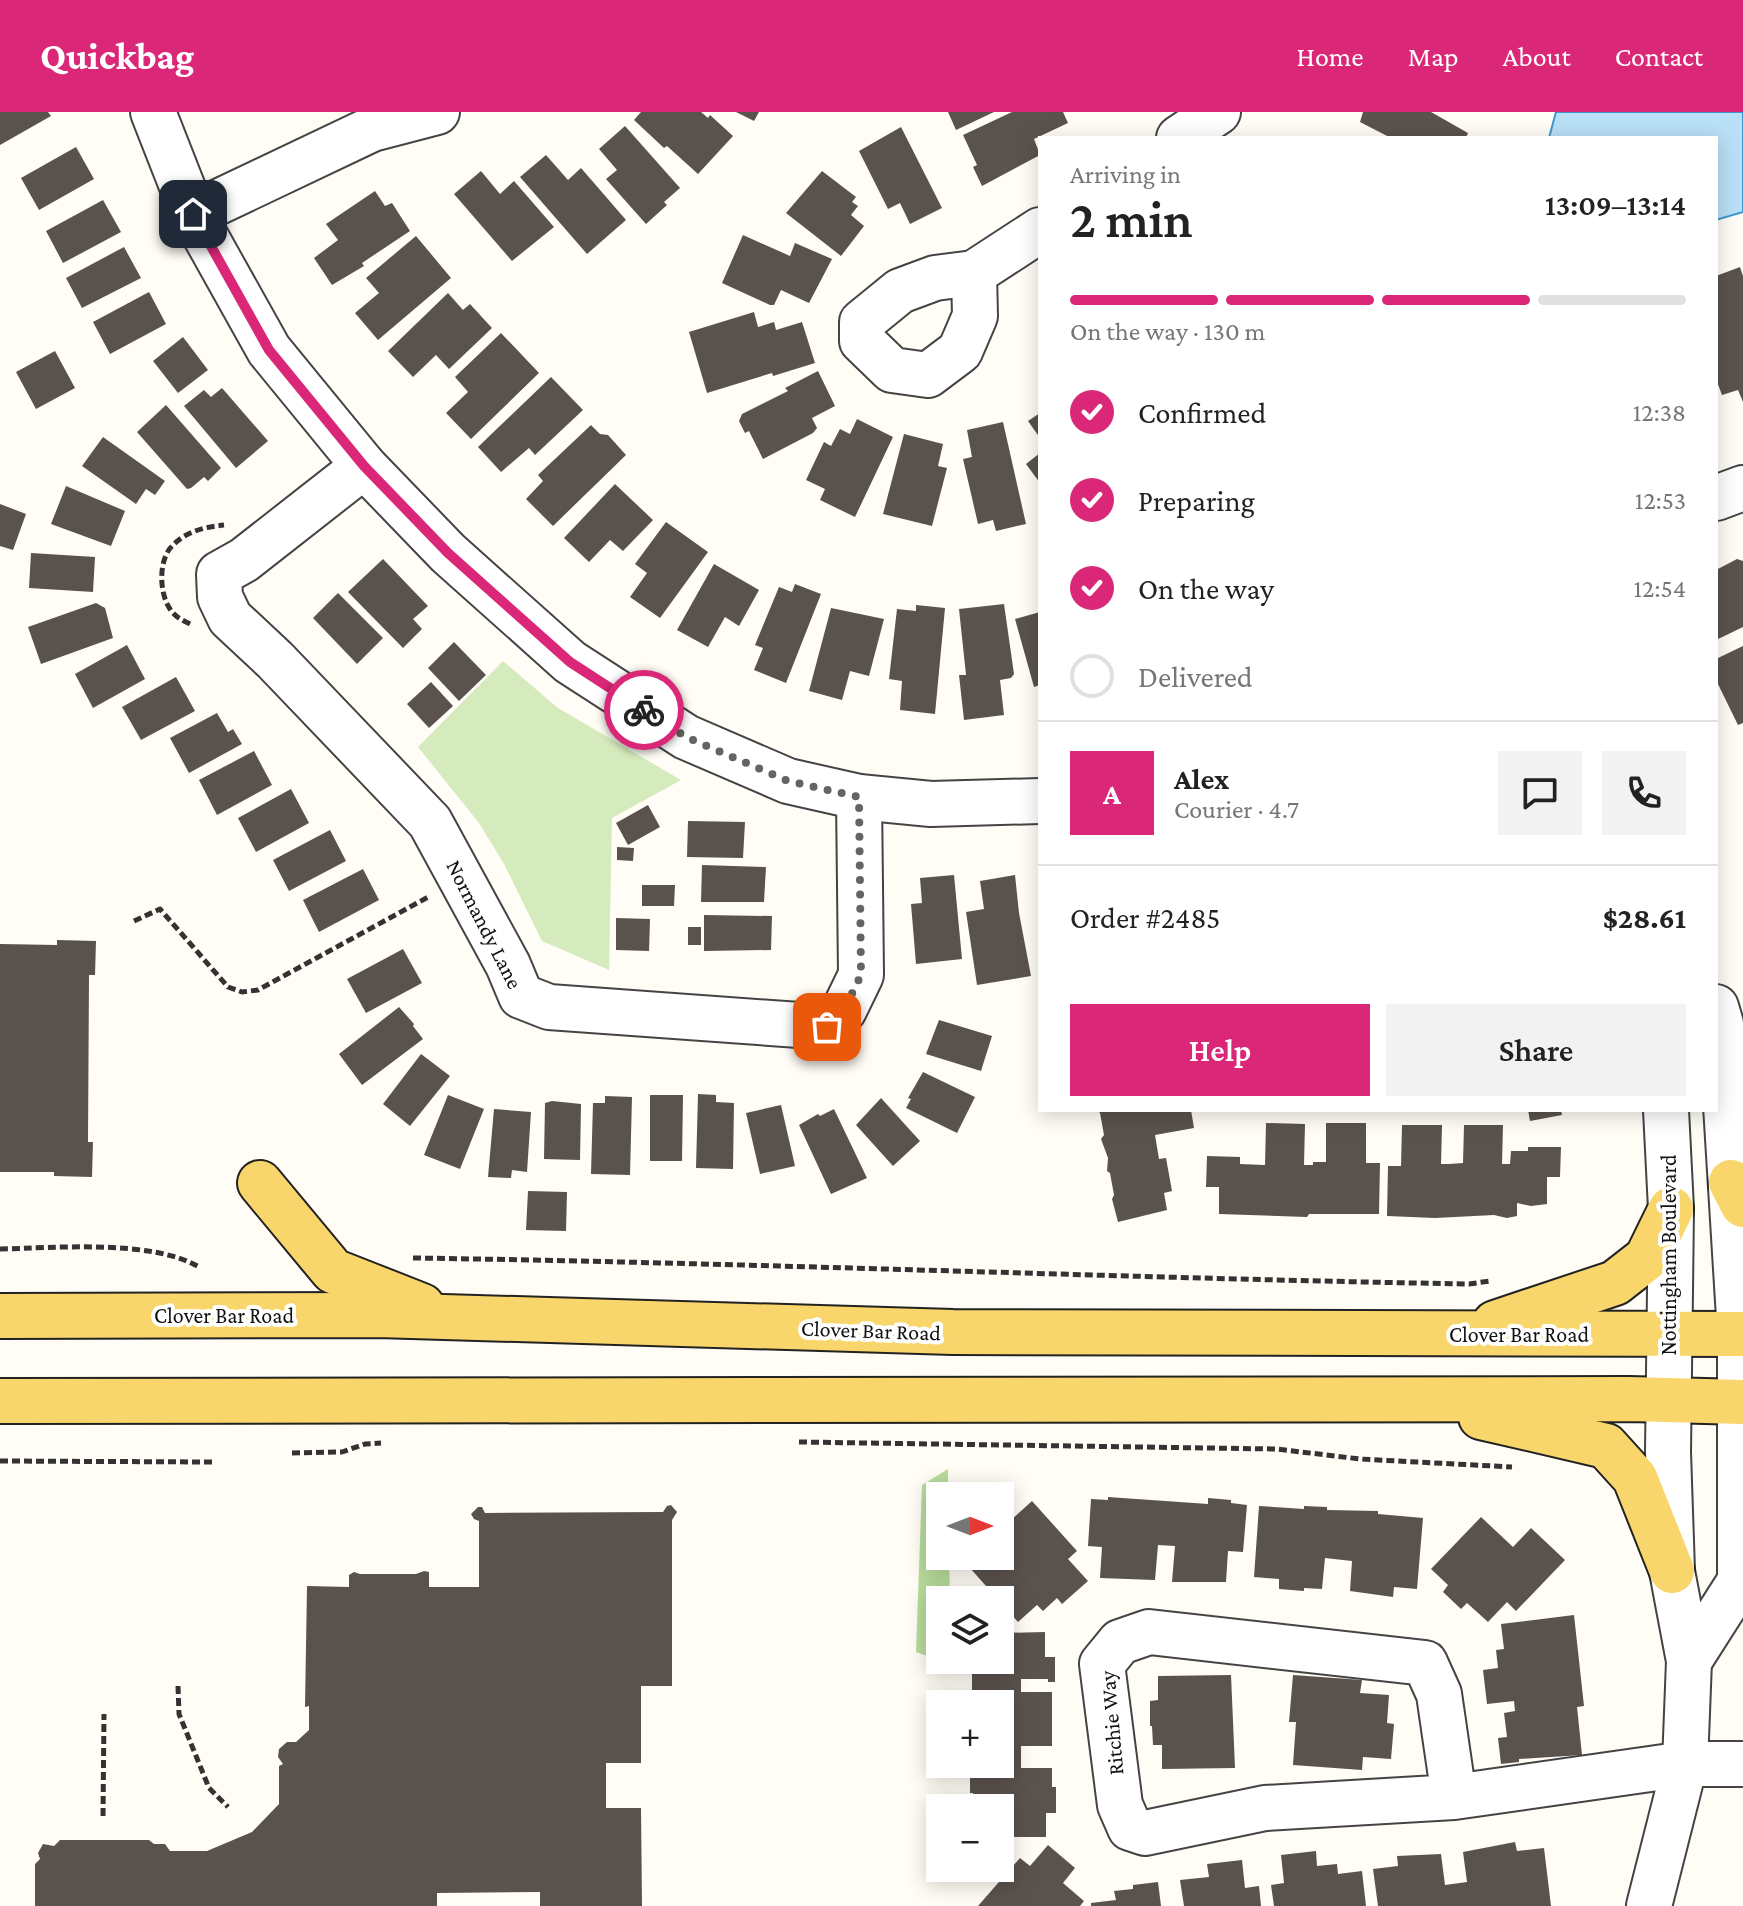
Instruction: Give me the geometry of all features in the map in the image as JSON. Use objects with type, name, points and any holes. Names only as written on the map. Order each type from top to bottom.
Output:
[{"type":"main road","points":[[260,1183],[333,1271],[446,1316]]},
{"type":"main road","points":[[1462,1334],[1615,1283],[1647,1258],[1671,1209]]},
{"type":"main road","name":"Clover Bar Road","points":[[0,1316],[446,1316],[953,1332],[1742,1334]]},
{"type":"main road","points":[[1412,1400],[1606,1446],[1635,1478],[1672,1571]]},
{"type":"main road","points":[[0,1401],[1742,1402]]},
{"type":"street","points":[[153,112],[193,214],[269,350],[364,466],[448,553],[570,662],[686,737],[788,781],[859,797],[931,804],[1038,801]]},
{"type":"street","points":[[193,214],[372,129],[437,112]]},
{"type":"street","points":[[974,273],[1038,231]]},
{"type":"street","name":"Normandy Lane","points":[[364,466],[244,560],[219,574],[220,597],[230,618],[275,660],[430,822],[508,965],[521,996],[549,1007],[827,1027],[844,1010],[861,975],[859,797]]},
{"type":"street","points":[[1718,497],[1743,488]]},
{"type":"street","points":[[1689,1661],[1740,1581],[1742,1334],[1737,1194],[1718,1014]]},
{"type":"street","name":"Nottingham Boulevard","points":[[1666,1112],[1671,1209],[1669,1401]]},
{"type":"street","points":[[1649,1906],[1685,1764],[1689,1661],[1672,1571],[1669,1401]]},
{"type":"street","name":"Ritchie Way","points":[[1454,1797],[1439,1694],[1425,1663],[1149,1632],[1120,1642],[1102,1664],[1120,1805],[1130,1828],[1145,1833],[1265,1808],[1454,1797],[1685,1764],[1743,1764]]},
{"type":"path","points":[[134,921],[160,909],[228,987],[242,992],[258,990],[439,891]]},
{"type":"path","points":[[0,1249],[131,1249],[184,1258],[199,1267]]},
{"type":"path","points":[[400,1258],[896,1267],[1228,1280],[1469,1284],[1497,1280]]},
{"type":"path","points":[[292,1453],[342,1452],[365,1444],[384,1442]]},
{"type":"path","points":[[798,1442],[1276,1449],[1391,1461],[1526,1467]]},
{"type":"path","points":[[0,1461],[213,1462]]},
{"type":"path","points":[[178,1686],[179,1714],[209,1788],[228,1807]]},
{"type":"path","points":[[103,1816],[104,1714]]},
{"type":"green space","points":[[503,661],[558,708],[681,780],[612,818],[609,970],[542,941],[504,864],[479,823],[418,747]]},
{"type":"green space","points":[[948,1469],[948,1482],[927,1482]]},
{"type":"green space","points":[[926,1483],[926,1570],[949,1570],[950,1586],[926,1586],[926,1656],[916,1652],[922,1485]]},
{"type":"water","points":[[1556,112],[1743,112],[1743,212],[1718,219],[1718,136],[1550,136]]},
{"type":"building","points":[[0,112],[48,112],[51,116],[0,145]]},
{"type":"building","points":[[641,112],[701,112],[708,118],[710,115],[733,136],[698,174],[634,120]]},
{"type":"building","points":[[736,112],[759,112],[754,121]]},
{"type":"building","points":[[948,112],[994,112],[956,130]]},
{"type":"building","points":[[1012,112],[1063,112],[1068,123],[1034,139],[1038,156],[982,186],[973,167],[977,165],[963,135]]},
{"type":"building","points":[[1363,112],[1431,112],[1468,133],[1467,136],[1387,136],[1360,122]]},
{"type":"building","points":[[625,126],[680,188],[646,224],[606,179],[617,170],[599,149]]},
{"type":"building","points":[[901,127],[942,208],[910,224],[900,203],[888,209],[859,151]]},
{"type":"building","points":[[76,147],[94,179],[39,210],[21,178]]},
{"type":"building","points":[[546,155],[568,180],[581,168],[626,220],[587,254],[520,177]]},
{"type":"building","points":[[481,171],[500,194],[514,181],[554,227],[512,261],[454,194]]},
{"type":"building","points":[[822,171],[856,197],[852,202],[858,206],[851,215],[864,226],[841,256],[786,213]]},
{"type":"building","points":[[375,191],[385,206],[392,203],[410,231],[362,263],[364,266],[332,285],[314,258],[338,240],[326,224]]},
{"type":"building","points":[[103,200],[121,232],[63,263],[46,231]]},
{"type":"building","points":[[743,235],[790,256],[795,243],[832,259],[809,303],[781,290],[774,305],[770,305],[722,283]]},
{"type":"building","points":[[416,236],[451,278],[378,340],[355,313],[379,293],[366,278]]},
{"type":"building","points":[[124,247],[141,278],[82,308],[66,278]]},
{"type":"building","points":[[1740,267],[1743,276],[1743,402],[1738,390],[1722,395],[1718,384],[1718,275]]},
{"type":"building","points":[[149,292],[166,324],[110,354],[93,322]]},
{"type":"building","points":[[448,293],[463,310],[470,304],[492,328],[449,369],[436,355],[413,377],[388,351]]},
{"type":"building","points":[[754,312],[758,327],[774,322],[776,330],[802,322],[815,363],[707,393],[689,332]]},
{"type":"building","points":[[501,333],[539,373],[471,439],[446,413],[468,392],[455,377]]},
{"type":"building","points":[[183,337],[208,370],[178,393],[153,361]]},
{"type":"building","points":[[55,351],[75,388],[36,409],[16,372]]},
{"type":"building","points":[[818,371],[835,406],[812,418],[817,428],[813,433],[763,459],[749,431],[745,433],[739,421],[742,414],[788,391],[785,388]]},
{"type":"building","points":[[551,377],[583,410],[535,455],[529,448],[501,472],[478,447]]},
{"type":"building","points":[[222,388],[268,441],[236,468],[184,406],[204,390],[211,397]]},
{"type":"building","points":[[166,405],[221,468],[208,481],[204,477],[187,489],[137,432]]},
{"type":"building","points":[[1038,414],[1038,435],[1028,421]]},
{"type":"building","points":[[857,419],[893,437],[855,517],[820,500],[825,489],[806,480],[824,442],[831,446],[840,429],[850,434]]},
{"type":"building","points":[[1003,422],[1026,524],[996,531],[993,520],[978,524],[963,459],[972,457],[967,430]]},
{"type":"building","points":[[591,425],[600,434],[608,435],[626,455],[553,526],[526,499],[543,481],[538,475]]},
{"type":"building","points":[[904,434],[943,444],[938,466],[947,468],[932,526],[883,514]]},
{"type":"building","points":[[103,437],[165,481],[155,495],[146,489],[136,504],[82,466]]},
{"type":"building","points":[[1038,455],[1038,480],[1026,464]]},
{"type":"building","points":[[615,484],[653,520],[623,551],[610,540],[589,562],[564,538]]},
{"type":"building","points":[[66,486],[125,511],[111,546],[51,524]]},
{"type":"building","points":[[0,504],[26,514],[13,550],[0,546]]},
{"type":"building","points":[[666,522],[708,552],[660,618],[630,597],[647,573],[635,564]]},
{"type":"building","points":[[31,553],[95,557],[93,592],[29,588]]},
{"type":"building","points":[[383,559],[428,606],[413,619],[422,629],[403,648],[348,592]]},
{"type":"building","points":[[1737,559],[1743,561],[1743,627],[1718,639],[1718,569]]},
{"type":"building","points":[[714,564],[759,590],[739,626],[725,617],[708,647],[677,630]]},
{"type":"building","points":[[795,584],[821,594],[786,683],[754,670],[763,648],[755,645],[779,587],[792,592]]},
{"type":"building","points":[[338,593],[383,638],[357,664],[313,618]]},
{"type":"building","points":[[96,603],[105,608],[113,638],[41,664],[28,627]]},
{"type":"building","points":[[1004,604],[1014,674],[1011,678],[1000,680],[1004,715],[964,720],[959,675],[966,675],[959,609]]},
{"type":"building","points":[[916,605],[945,608],[935,714],[900,710],[902,681],[889,679],[897,609],[916,611]]},
{"type":"building","points":[[831,608],[884,619],[869,676],[850,671],[842,700],[809,691]]},
{"type":"building","points":[[1038,613],[1038,686],[1034,687],[1015,619]]},
{"type":"building","points":[[454,642],[486,675],[459,701],[428,668]]},
{"type":"building","points":[[127,645],[145,679],[93,708],[75,674]]},
{"type":"building","points":[[1743,646],[1743,723],[1738,725],[1718,684],[1718,658]]},
{"type":"building","points":[[176,677],[195,711],[141,740],[122,707]]},
{"type":"building","points":[[431,682],[453,706],[429,728],[407,704]]},
{"type":"building","points":[[217,713],[228,732],[233,729],[242,744],[189,773],[170,738]]},
{"type":"building","points":[[254,751],[272,785],[217,815],[199,780]]},
{"type":"building","points":[[291,789],[309,823],[256,852],[238,818]]},
{"type":"building","points":[[648,805],[660,827],[628,845],[616,823]]},
{"type":"building","points":[[688,821],[745,822],[743,858],[687,857]]},
{"type":"building","points":[[330,830],[346,861],[289,891],[273,860]]},
{"type":"building","points":[[617,847],[634,848],[633,861],[617,860]]},
{"type":"building","points":[[702,865],[766,867],[764,902],[701,902]]},
{"type":"building","points":[[363,869],[379,900],[319,932],[303,900]]},
{"type":"building","points":[[954,875],[962,959],[916,964],[911,904],[922,903],[920,878]]},
{"type":"building","points":[[1015,875],[1031,976],[977,985],[966,912],[984,909],[980,881]]},
{"type":"building","points":[[642,885],[675,885],[674,906],[642,906]]},
{"type":"building","points":[[704,915],[772,916],[771,950],[704,951]]},
{"type":"building","points":[[616,918],[650,919],[649,951],[616,950]]},
{"type":"building","points":[[688,927],[701,927],[701,945],[688,945]]},
{"type":"building","points":[[57,940],[96,941],[95,975],[89,975],[88,1142],[93,1142],[92,1177],[54,1176],[54,1172],[0,1172],[0,944],[57,945]]},
{"type":"building","points":[[403,949],[422,983],[366,1013],[347,979]]},
{"type":"building","points":[[399,1007],[423,1039],[362,1085],[339,1054]]},
{"type":"building","points":[[939,1020],[992,1036],[981,1071],[926,1054]]},
{"type":"building","points":[[421,1054],[450,1076],[410,1126],[383,1104]]},
{"type":"building","points":[[923,1072],[975,1097],[957,1133],[906,1108],[911,1099],[908,1098]]},
{"type":"building","points":[[698,1094],[716,1095],[716,1102],[734,1103],[733,1169],[696,1168]]},
{"type":"building","points":[[448,1095],[484,1109],[460,1169],[424,1155]]},
{"type":"building","points":[[650,1095],[683,1095],[682,1161],[650,1161]]},
{"type":"building","points":[[605,1096],[632,1097],[630,1175],[591,1174],[593,1103],[605,1103]]},
{"type":"building","points":[[881,1098],[920,1141],[893,1166],[856,1125]]},
{"type":"building","points":[[545,1103],[581,1104],[580,1160],[544,1159]]},
{"type":"building","points":[[781,1105],[795,1166],[760,1174],[746,1113]]},
{"type":"building","points":[[494,1109],[531,1112],[527,1172],[512,1170],[511,1178],[488,1177]]},
{"type":"building","points":[[834,1109],[867,1178],[831,1194],[799,1125]]},
{"type":"building","points":[[1191,1112],[1194,1128],[1155,1135],[1159,1159],[1166,1158],[1172,1191],[1164,1193],[1167,1210],[1118,1222],[1110,1173],[1107,1171],[1108,1158],[1101,1139],[1104,1135],[1100,1113]]},
{"type":"building","points":[[1528,1112],[1561,1112],[1562,1115],[1530,1121]]},
{"type":"building","points":[[1266,1123],[1305,1124],[1304,1165],[1313,1165],[1313,1162],[1326,1162],[1326,1123],[1366,1123],[1366,1163],[1380,1163],[1379,1214],[1309,1214],[1307,1217],[1219,1214],[1219,1187],[1206,1187],[1207,1156],[1240,1157],[1240,1164],[1265,1165]]},
{"type":"building","points":[[1402,1125],[1442,1125],[1441,1164],[1449,1164],[1463,1163],[1464,1125],[1503,1125],[1502,1164],[1510,1164],[1511,1151],[1528,1151],[1528,1147],[1561,1147],[1560,1177],[1547,1177],[1547,1204],[1531,1206],[1517,1203],[1517,1216],[1387,1216],[1388,1166],[1401,1166]]},
{"type":"building","points":[[528,1191],[567,1192],[566,1231],[526,1230]]},
{"type":"building","points":[[1108,1497],[1208,1504],[1208,1498],[1247,1505],[1243,1552],[1228,1551],[1226,1582],[1172,1582],[1175,1546],[1158,1545],[1155,1580],[1100,1578],[1102,1547],[1088,1546],[1091,1499],[1108,1500]]},
{"type":"building","points":[[1032,1501],[1077,1551],[1068,1559],[1088,1581],[1062,1604],[1057,1598],[1043,1611],[1037,1605],[1018,1622],[1014,1618],[1014,1586],[986,1586],[972,1570],[1014,1570],[1014,1517]]},
{"type":"building","points":[[671,1505],[677,1512],[672,1520],[672,1686],[641,1686],[641,1763],[606,1763],[606,1808],[641,1808],[642,1906],[540,1906],[540,1892],[437,1893],[437,1906],[35,1906],[35,1864],[40,1859],[38,1853],[43,1844],[54,1846],[60,1840],[149,1840],[154,1844],[165,1844],[170,1851],[207,1851],[252,1832],[279,1804],[279,1766],[283,1764],[278,1757],[279,1749],[287,1742],[296,1742],[309,1730],[309,1706],[305,1707],[307,1586],[349,1587],[349,1575],[354,1572],[416,1574],[424,1571],[429,1572],[429,1587],[479,1587],[479,1521],[471,1514],[478,1507],[482,1507],[485,1513],[663,1512]]},
{"type":"building","points":[[1259,1506],[1327,1507],[1327,1510],[1378,1511],[1378,1514],[1423,1518],[1417,1589],[1394,1587],[1393,1597],[1350,1591],[1352,1561],[1325,1558],[1322,1589],[1279,1589],[1279,1579],[1254,1577]]},
{"type":"building","points":[[1481,1517],[1513,1547],[1531,1528],[1565,1560],[1516,1611],[1507,1602],[1488,1622],[1467,1603],[1461,1609],[1443,1592],[1448,1585],[1431,1569]]},
{"type":"building","points":[[1574,1615],[1584,1706],[1577,1707],[1582,1755],[1519,1759],[1519,1762],[1501,1764],[1498,1738],[1507,1737],[1504,1713],[1515,1711],[1514,1701],[1487,1704],[1483,1670],[1498,1668],[1496,1650],[1504,1649],[1501,1624]]},
{"type":"building","points":[[1045,1632],[1045,1657],[1055,1657],[1055,1682],[1021,1679],[1021,1692],[1052,1692],[1052,1746],[1021,1746],[1021,1768],[1052,1768],[1056,1813],[1046,1813],[1046,1837],[1014,1837],[1014,1794],[970,1793],[970,1778],[1014,1778],[1014,1690],[972,1690],[972,1674],[1014,1674],[1014,1633]]},
{"type":"building","points":[[1231,1675],[1235,1768],[1162,1769],[1162,1745],[1153,1745],[1150,1726],[1150,1701],[1158,1700],[1158,1676]]},
{"type":"building","points":[[1293,1675],[1362,1680],[1360,1693],[1389,1695],[1387,1723],[1394,1724],[1391,1759],[1363,1757],[1362,1770],[1293,1765],[1296,1722],[1289,1722]]},
{"type":"building","points":[[1515,1842],[1517,1851],[1544,1848],[1551,1906],[1378,1906],[1373,1869],[1398,1866],[1397,1856],[1441,1854],[1445,1885],[1467,1882],[1463,1852]]},
{"type":"building","points":[[1048,1845],[1075,1868],[1063,1883],[1084,1901],[1080,1906],[978,1906],[999,1882],[1014,1882],[1014,1865],[1020,1858],[1030,1866]]},
{"type":"building","points":[[1316,1851],[1317,1866],[1337,1864],[1338,1874],[1362,1871],[1366,1906],[1274,1906],[1271,1885],[1284,1883],[1281,1855]]},
{"type":"building","points":[[1242,1860],[1245,1888],[1259,1886],[1261,1906],[1184,1906],[1180,1880],[1209,1877],[1207,1864]]},
{"type":"building","points":[[1158,1882],[1161,1906],[1091,1906],[1091,1903],[1116,1900],[1114,1891]]},
{"type":"way so far","points":[[644,710],[686,737],[788,781],[859,797],[861,975],[844,1010],[827,1027]]},
{"type":"route","points":[[193,214],[269,350],[364,466],[448,553],[570,662],[644,710]]}]
